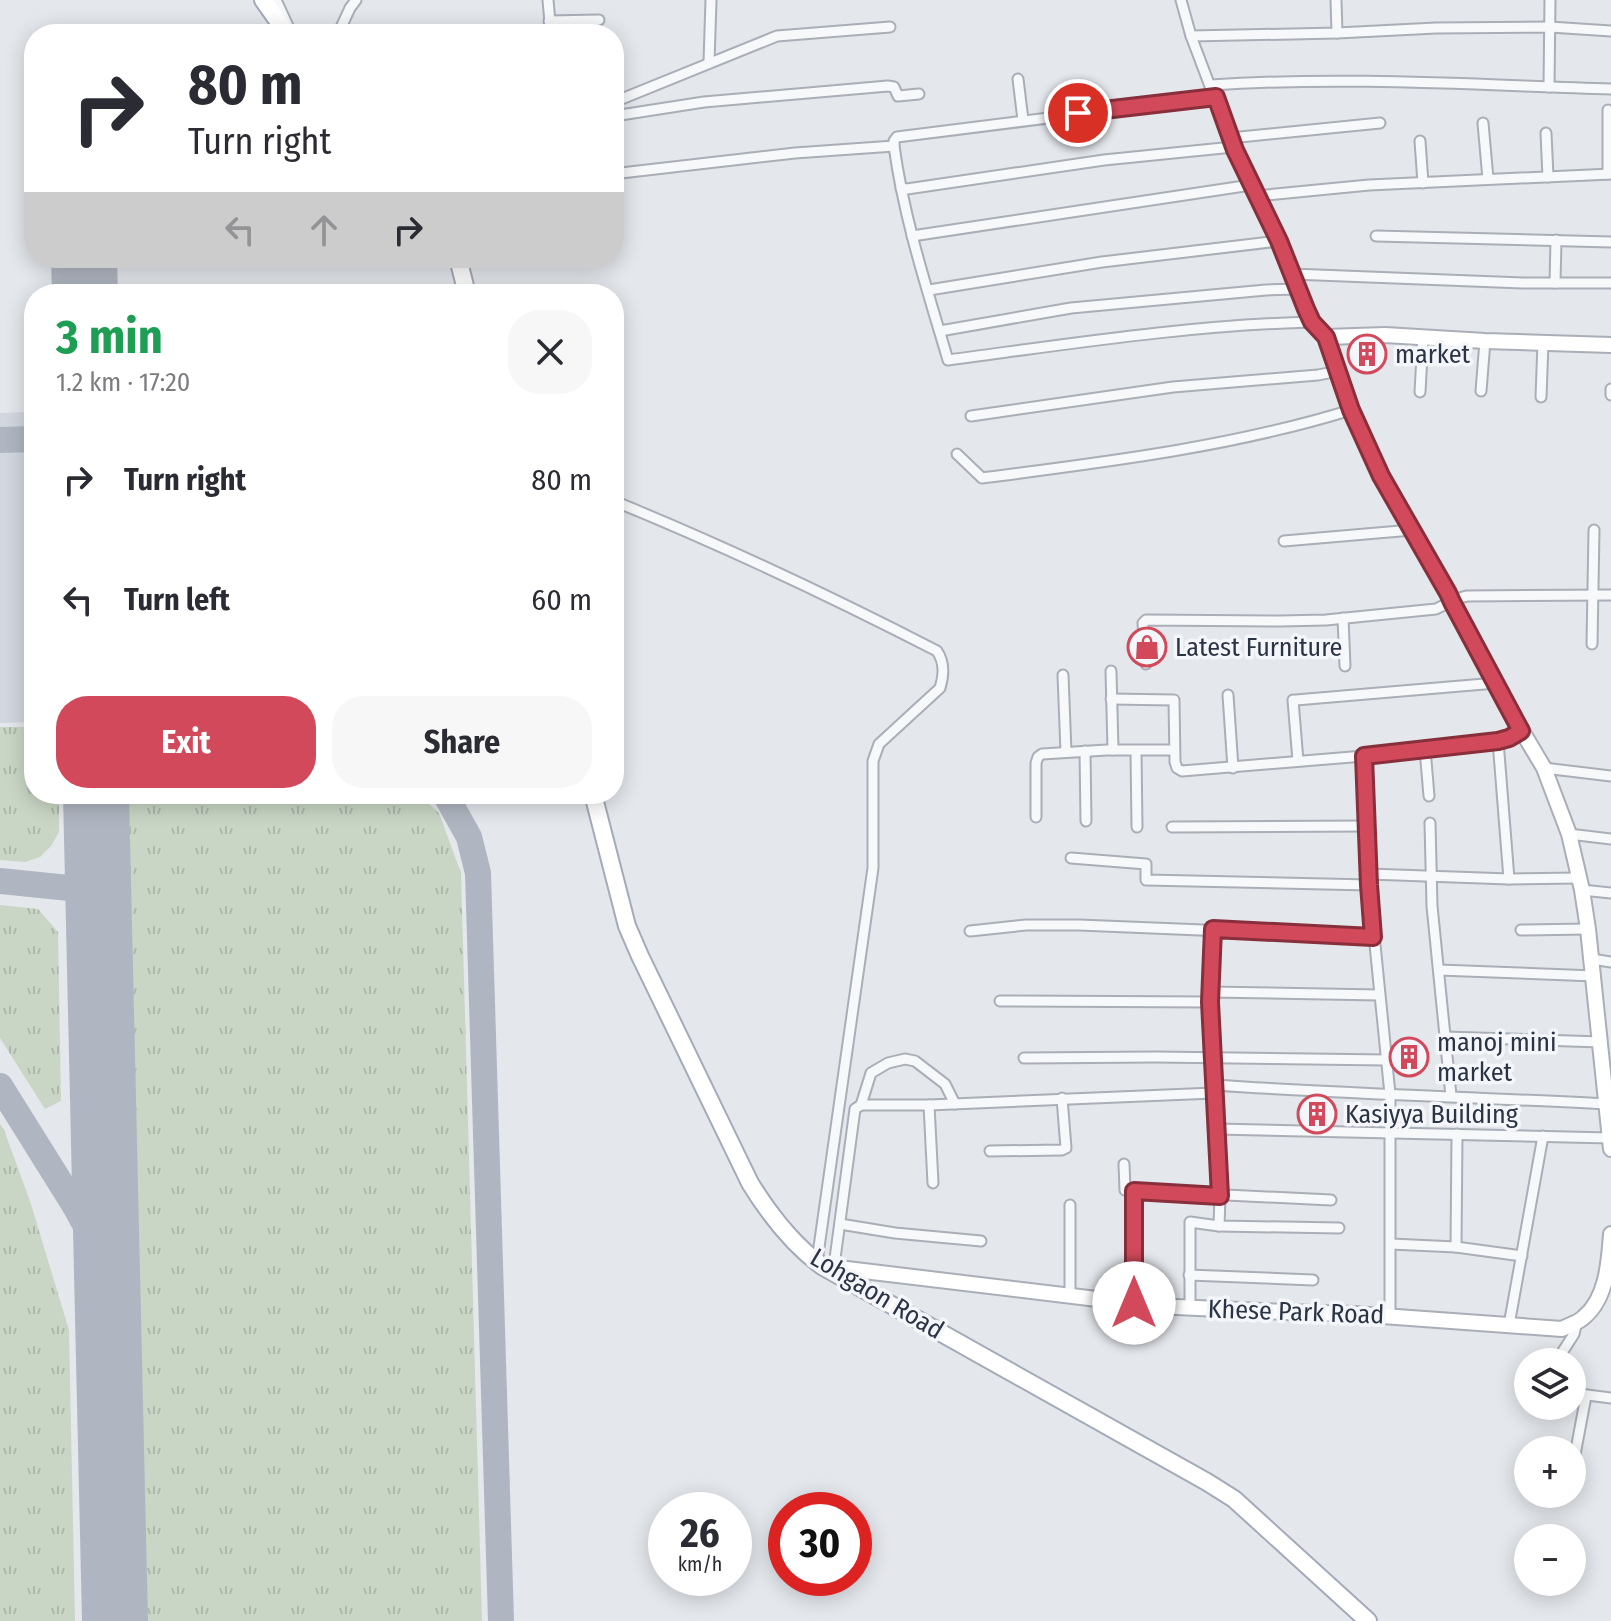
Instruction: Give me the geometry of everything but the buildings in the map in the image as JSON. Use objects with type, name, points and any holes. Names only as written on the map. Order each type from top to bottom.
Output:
[{"type":"main road","points":[[263,0],[281,24]]},
{"type":"main road","name":"Lohgaon Road","points":[[596,804],[627,926],[640,956],[750,1183],[762,1204],[785,1232],[824,1265],[1234,1499],[1368,1621]]},
{"type":"street","points":[[276,0],[287,24]]},
{"type":"street","points":[[343,24],[356,0]]},
{"type":"street","points":[[548,0],[549,24]]},
{"type":"street","points":[[709,62],[711,0]]},
{"type":"street","points":[[1181,0],[1191,36],[1232,142],[1279,241],[1312,322],[1326,337],[1351,410],[1381,476],[1544,768],[1569,834],[1581,884],[1604,1033],[1610,1143],[1543,1136],[1217,1129]]},
{"type":"street","points":[[1336,0],[1337,33]]},
{"type":"street","points":[[1549,87],[1550,0]]},
{"type":"street","points":[[549,21],[599,20]]},
{"type":"street","points":[[624,98],[777,36],[890,27]]},
{"type":"street","points":[[1191,36],[1436,28],[1550,27],[1611,31]]},
{"type":"street","points":[[1018,79],[1023,120]]},
{"type":"street","points":[[1211,85],[1483,83],[1611,89]]},
{"type":"street","points":[[624,114],[704,102],[888,86],[894,87],[898,96],[919,94]]},
{"type":"street","points":[[1216,97],[897,137],[894,146],[901,188],[948,360],[1149,333],[1312,322]]},
{"type":"street","points":[[1256,196],[1423,183],[1609,174],[1608,110]]},
{"type":"street","points":[[901,188],[1380,123]]},
{"type":"street","points":[[1483,123],[1488,179]]},
{"type":"street","points":[[1546,133],[1548,177]]},
{"type":"street","points":[[1420,141],[1423,183]]},
{"type":"street","points":[[624,173],[795,153],[894,146]]},
{"type":"street","points":[[912,236],[1251,185]]},
{"type":"street","points":[[1376,236],[1611,242]]},
{"type":"street","points":[[1555,283],[1556,240]]},
{"type":"street","points":[[929,290],[1102,262],[1279,241]]},
{"type":"street","points":[[1292,274],[1611,283]]},
{"type":"street","points":[[940,331],[1071,308],[1297,289]]},
{"type":"street","points":[[1326,337],[1385,335],[1611,345]]},
{"type":"street","points":[[1420,392],[1423,337]]},
{"type":"street","points":[[1481,391],[1485,341]]},
{"type":"street","points":[[1541,397],[1543,343]]},
{"type":"street","points":[[971,416],[1173,387],[1304,377],[1338,371]]},
{"type":"street","points":[[1611,389],[1611,395]]},
{"type":"street","points":[[957,454],[982,478],[1214,444],[1351,410]]},
{"type":"street","points":[[624,505],[692,533],[880,622],[937,651],[942,659],[940,688],[879,744],[873,761],[873,868],[824,1265]]},
{"type":"street","points":[[1284,541],[1412,530]]},
{"type":"street","points":[[1592,644],[1594,530]]},
{"type":"street","points":[[1146,664],[1143,623],[1146,620],[1343,618],[1436,609],[1467,596],[1611,595]]},
{"type":"street","points":[[1343,618],[1345,666]]},
{"type":"street","points":[[1111,671],[1113,750]]},
{"type":"street","points":[[1063,675],[1066,752]]},
{"type":"street","points":[[1298,761],[1295,700],[1496,683]]},
{"type":"street","points":[[1228,695],[1233,768]]},
{"type":"street","points":[[1111,699],[1174,700],[1175,762],[1182,771],[1498,741],[1521,731]]},
{"type":"street","points":[[1498,741],[1509,879]]},
{"type":"street","points":[[1425,749],[1429,796]]},
{"type":"street","points":[[1036,817],[1036,763],[1042,754],[1174,750]]},
{"type":"street","points":[[1085,751],[1086,821]]},
{"type":"street","points":[[1136,751],[1137,827]]},
{"type":"street","points":[[1364,756],[1373,937],[1392,1133],[1390,1316]]},
{"type":"street","points":[[1544,768],[1611,776]]},
{"type":"street","points":[[1430,823],[1431,877],[1451,1096]]},
{"type":"street","points":[[1172,827],[1367,826]]},
{"type":"street","points":[[1569,834],[1611,839]]},
{"type":"street","points":[[1071,858],[1146,864],[1146,880],[1509,879],[1581,884],[1611,893]]},
{"type":"street","points":[[970,931],[1026,925],[1213,929],[1373,937]]},
{"type":"street","points":[[1213,929],[1210,997],[1219,1226]]},
{"type":"street","points":[[1521,930],[1588,929]]},
{"type":"street","points":[[1592,959],[1611,962]]},
{"type":"street","points":[[1439,970],[1595,976]]},
{"type":"street","points":[[1000,1001],[1379,995]]},
{"type":"street","points":[[1445,1037],[1604,1033]]},
{"type":"street","points":[[1024,1058],[1387,1060]]},
{"type":"street","points":[[861,1105],[871,1073],[882,1065],[905,1059],[915,1061],[945,1084],[955,1104]]},
{"type":"street","points":[[824,1265],[840,1224],[855,1109],[861,1105],[955,1104],[1214,1089],[1607,1098]]},
{"type":"street","points":[[990,1151],[1066,1148],[1062,1098]]},
{"type":"street","points":[[929,1105],[933,1183]]},
{"type":"street","points":[[1456,1247],[1457,1134]]},
{"type":"street","points":[[1509,1325],[1543,1136]]},
{"type":"street","points":[[1124,1164],[1125,1190],[1331,1200]]},
{"type":"street","points":[[1134,1191],[1134,1303]]},
{"type":"street","points":[[1070,1205],[1070,1297]]},
{"type":"street","points":[[1190,1308],[1190,1222],[1219,1226],[1339,1228]]},
{"type":"street","points":[[840,1224],[981,1241]]},
{"type":"street","points":[[1565,1348],[1577,1322],[1586,1316],[1607,1286],[1611,1234]]},
{"type":"street","points":[[1391,1244],[1456,1247],[1522,1256]]},
{"type":"street","name":"Khese Park Road","points":[[824,1265],[1070,1297],[1190,1308],[1390,1316],[1562,1329],[1577,1322]]},
{"type":"street","points":[[1189,1275],[1313,1280]]},
{"type":"street","points":[[1586,1396],[1611,1398]]},
{"type":"shaded area","points":[[24,412],[24,722],[0,723],[0,413]]},
{"type":"green space","points":[[0,727],[24,727],[24,804],[59,804],[59,832],[40,857],[25,862],[0,860]]},
{"type":"green space","points":[[122,804],[429,804],[439,813],[461,873],[482,1621],[143,1621]]},
{"type":"green space","points":[[0,905],[38,909],[58,932],[61,1101],[45,1109],[0,1038]]},
{"type":"green space","points":[[0,1124],[30,1201],[69,1330],[75,1621],[0,1621]]},
{"type":"taxiway","points":[[0,440],[24,439]]},
{"type":"taxiway","points":[[451,804],[469,837],[478,873],[501,1621]]},
{"type":"taxiway","points":[[0,881],[98,891]]},
{"type":"taxiway","points":[[0,1086],[75,1206],[107,1265]]},
{"type":"taxiway","points":[[75,1206],[93,1197],[105,1180]]},
{"type":"runway","points":[[84,268],[85,284]]},
{"type":"runway","points":[[96,804],[115,1621]]},
{"type":"place","name":"market","points":[[1367,354]]},
{"type":"place","name":"Latest Furniture","points":[[1147,647]]},
{"type":"place","name":"manoj mini market","points":[[1409,1057]]},
{"type":"place","name":"Kasiyya Building","points":[[1317,1114]]},
{"type":"route","points":[[1078,113],[1216,97],[1235,150],[1279,241],[1306,309],[1312,322],[1326,337],[1351,410],[1381,476],[1448,593],[1521,731],[1498,741],[1364,756],[1373,937],[1213,929],[1210,1002],[1220,1196],[1134,1191],[1134,1303]]}]
